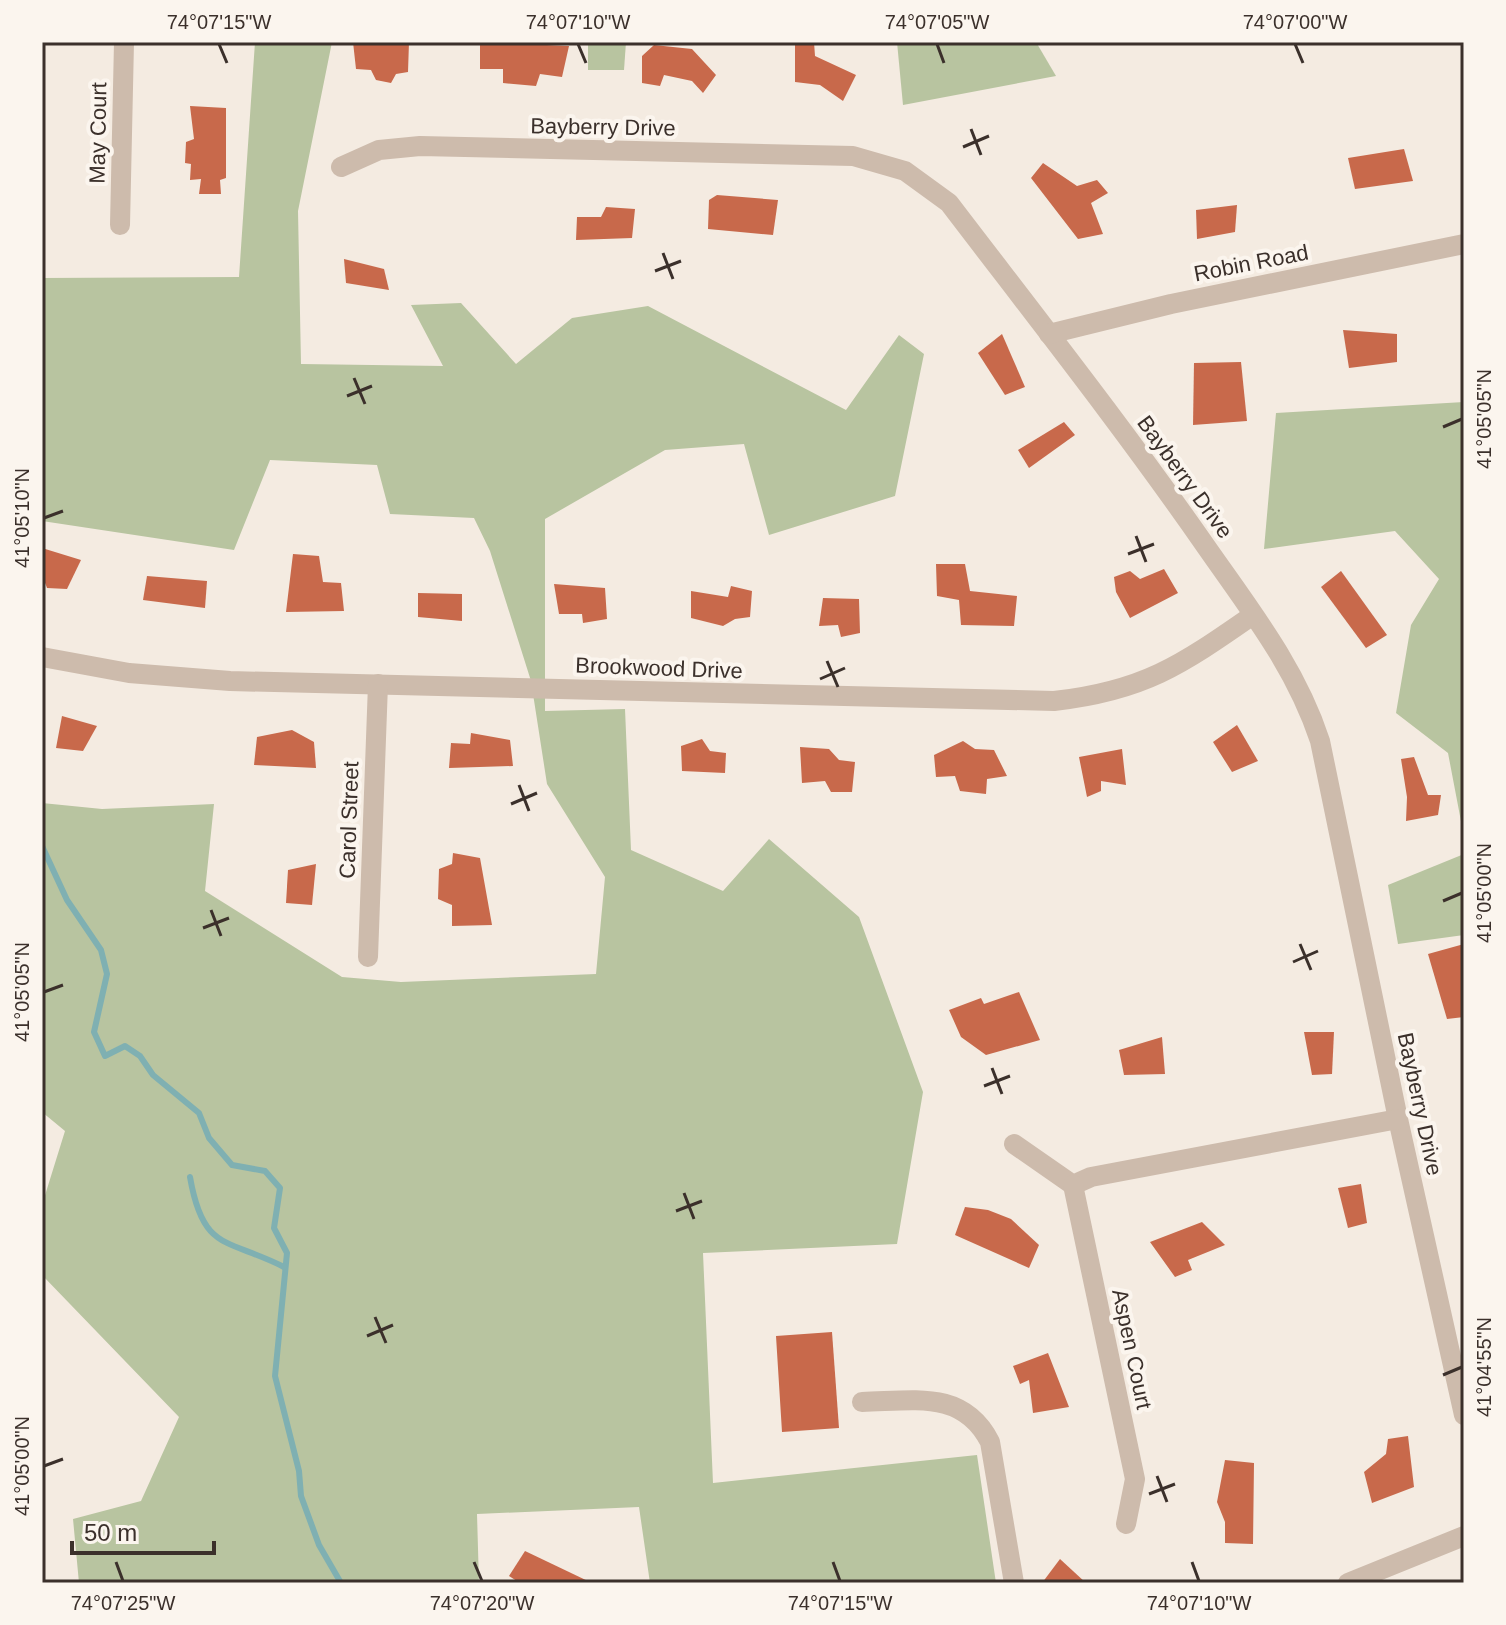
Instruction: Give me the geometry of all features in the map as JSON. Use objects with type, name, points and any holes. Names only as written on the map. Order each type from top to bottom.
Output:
[{"type":"street","name":"May Court","points":[[120,225],[124,42]]},
{"type":"street","name":"Bayberry Drive","points":[[341,167],[379,150],[420,146],[853,156],[905,171],[949,203],[1167,490],[1294,675],[1320,741],[1398,1119],[1464,1415]]},
{"type":"street","name":"Robin Road","points":[[1049,334],[1171,304],[1464,244]]},
{"type":"street","name":"Brookwood Drive","points":[[42,657],[129,673],[378,684],[1054,701],[1118,692],[1151,681],[1184,663],[1253,615]]},
{"type":"street","name":"Carol Street","points":[[368,957],[378,684]]},
{"type":"street","points":[[1014,1144],[1073,1185],[1091,1177],[1398,1119]]},
{"type":"street","name":"Aspen Court","points":[[1073,1185],[1135,1479],[1126,1524]]},
{"type":"street","points":[[862,1402],[929,1400],[961,1407],[980,1423],[990,1442],[1014,1583]]},
{"type":"street","points":[[1348,1583],[1464,1536]]},
{"type":"green space","points":[[255,42],[332,42],[298,211],[301,364],[443,366],[411,305],[461,303],[516,364],[572,318],[648,306],[846,410],[899,335],[924,354],[895,496],[769,535],[744,444],[665,450],[545,519],[545,711],[625,709],[631,850],[723,891],[769,839],[859,917],[923,1092],[897,1244],[703,1253],[713,1483],[977,1455],[996,1583],[650,1583],[639,1507],[477,1514],[479,1583],[79,1583],[73,1519],[141,1501],[179,1417],[42,1275],[42,1205],[65,1131],[42,1112],[42,803],[102,809],[214,804],[205,891],[342,977],[401,982],[596,974],[605,877],[547,784],[531,681],[490,551],[474,518],[390,514],[377,465],[270,460],[234,550],[42,521],[42,278],[239,277]]},
{"type":"green space","points":[[588,42],[626,42],[624,70],[588,70]]},
{"type":"green space","points":[[897,42],[1036,42],[1056,76],[903,105]]},
{"type":"green space","points":[[1464,402],[1464,837],[1448,753],[1396,713],[1411,625],[1439,579],[1395,531],[1264,549],[1276,413]]},
{"type":"green space","points":[[1464,854],[1464,935],[1398,944],[1388,885]]},
{"type":"building","points":[[353,42],[409,42],[408,72],[396,74],[391,83],[376,80],[371,70],[356,69]]},
{"type":"building","points":[[480,42],[569,46],[562,77],[540,74],[536,86],[503,83],[503,69],[480,69]]},
{"type":"building","points":[[795,42],[814,42],[815,56],[856,75],[843,101],[820,85],[795,82]]},
{"type":"building","points":[[654,45],[692,49],[716,75],[703,93],[692,81],[664,75],[660,86],[642,83],[642,56]]},
{"type":"building","points":[[190,106],[226,108],[226,178],[220,180],[221,194],[199,194],[201,179],[190,180],[191,164],[185,163],[186,142],[194,139]]},
{"type":"building","points":[[1404,149],[1413,181],[1355,189],[1348,158]]},
{"type":"building","points":[[1043,163],[1077,186],[1097,180],[1108,193],[1091,203],[1103,234],[1078,239],[1031,178]]},
{"type":"building","points":[[717,195],[778,200],[773,235],[708,229],[709,200]]},
{"type":"building","points":[[1237,205],[1235,232],[1197,239],[1196,210]]},
{"type":"building","points":[[606,207],[635,209],[632,238],[576,240],[577,217],[601,217]]},
{"type":"building","points":[[344,259],[384,269],[389,290],[346,283]]},
{"type":"building","points":[[1343,330],[1397,334],[1397,362],[1349,368]]},
{"type":"building","points":[[1002,334],[1025,387],[1005,395],[978,353]]},
{"type":"building","points":[[1241,362],[1247,421],[1193,425],[1194,363]]},
{"type":"building","points":[[1064,422],[1075,435],[1029,468],[1018,450]]},
{"type":"building","points":[[42,548],[81,560],[67,589],[47,588],[42,575]]},
{"type":"building","points":[[293,554],[319,556],[323,582],[341,583],[344,611],[286,612]]},
{"type":"building","points":[[936,564],[965,564],[970,591],[1017,596],[1014,626],[961,625],[959,600],[937,596]]},
{"type":"building","points":[[1164,569],[1178,593],[1130,618],[1116,592],[1114,577],[1130,571],[1140,579]]},
{"type":"building","points":[[1341,571],[1387,635],[1366,648],[1321,587]]},
{"type":"building","points":[[147,576],[207,581],[205,608],[143,600]]},
{"type":"building","points":[[554,584],[605,588],[607,619],[583,623],[582,614],[559,614]]},
{"type":"building","points":[[731,586],[752,591],[750,617],[735,619],[723,626],[691,618],[691,591],[728,597]]},
{"type":"building","points":[[418,593],[462,594],[462,621],[418,617]]},
{"type":"building","points":[[823,598],[859,599],[860,633],[841,637],[838,625],[819,626]]},
{"type":"building","points":[[62,716],[97,726],[83,751],[56,748]]},
{"type":"building","points":[[1237,725],[1258,761],[1232,772],[1213,742]]},
{"type":"building","points":[[292,730],[314,742],[316,768],[254,765],[257,737]]},
{"type":"building","points":[[471,733],[510,740],[513,766],[449,768],[451,743],[470,744]]},
{"type":"building","points":[[702,739],[710,751],[726,753],[725,773],[682,771],[681,746]]},
{"type":"building","points":[[963,741],[975,749],[994,750],[1007,776],[987,779],[986,794],[960,791],[955,776],[936,777],[934,755]]},
{"type":"building","points":[[800,747],[829,749],[839,760],[855,762],[852,792],[831,792],[825,781],[802,783]]},
{"type":"building","points":[[1122,749],[1126,785],[1101,781],[1101,791],[1087,797],[1079,757]]},
{"type":"building","points":[[1414,757],[1428,795],[1441,795],[1438,815],[1406,821],[1407,797],[1401,759]]},
{"type":"building","points":[[453,853],[480,858],[492,925],[452,926],[452,905],[438,899],[439,869],[452,864]]},
{"type":"building","points":[[316,864],[312,905],[286,903],[288,870]]},
{"type":"building","points":[[1464,944],[1464,1017],[1447,1019],[1428,954]]},
{"type":"building","points":[[1019,992],[1040,1040],[986,1055],[961,1037],[949,1010],[981,998],[984,1004]]},
{"type":"building","points":[[1304,1032],[1334,1032],[1332,1074],[1312,1075]]},
{"type":"building","points":[[1162,1037],[1165,1074],[1124,1075],[1119,1050]]},
{"type":"building","points":[[1361,1184],[1367,1223],[1348,1228],[1338,1188]]},
{"type":"building","points":[[965,1207],[988,1210],[1011,1219],[1039,1245],[1029,1268],[955,1235]]},
{"type":"building","points":[[1202,1222],[1225,1245],[1188,1260],[1192,1270],[1175,1277],[1150,1242]]},
{"type":"building","points":[[832,1332],[839,1428],[782,1432],[776,1336]]},
{"type":"building","points":[[1048,1353],[1069,1407],[1033,1413],[1029,1380],[1020,1384],[1013,1366]]},
{"type":"building","points":[[1408,1436],[1414,1487],[1372,1503],[1364,1472],[1386,1454],[1388,1439]]},
{"type":"building","points":[[1225,1460],[1254,1463],[1253,1544],[1225,1543],[1225,1522],[1217,1502]]},
{"type":"building","points":[[525,1551],[592,1583],[520,1583],[509,1576]]},
{"type":"building","points":[[1060,1559],[1086,1583],[1042,1583]]},
{"type":"waterway","points":[[42,846],[67,900],[101,950],[107,974],[94,1032],[105,1056],[125,1046],[140,1056],[153,1075],[199,1113],[209,1138],[232,1165],[265,1171],[280,1188],[274,1228],[287,1253],[275,1376],[299,1471],[301,1496],[319,1545],[341,1583]]},
{"type":"waterway","points":[[190,1177],[195,1201],[210,1231],[233,1246],[284,1267]]}]
